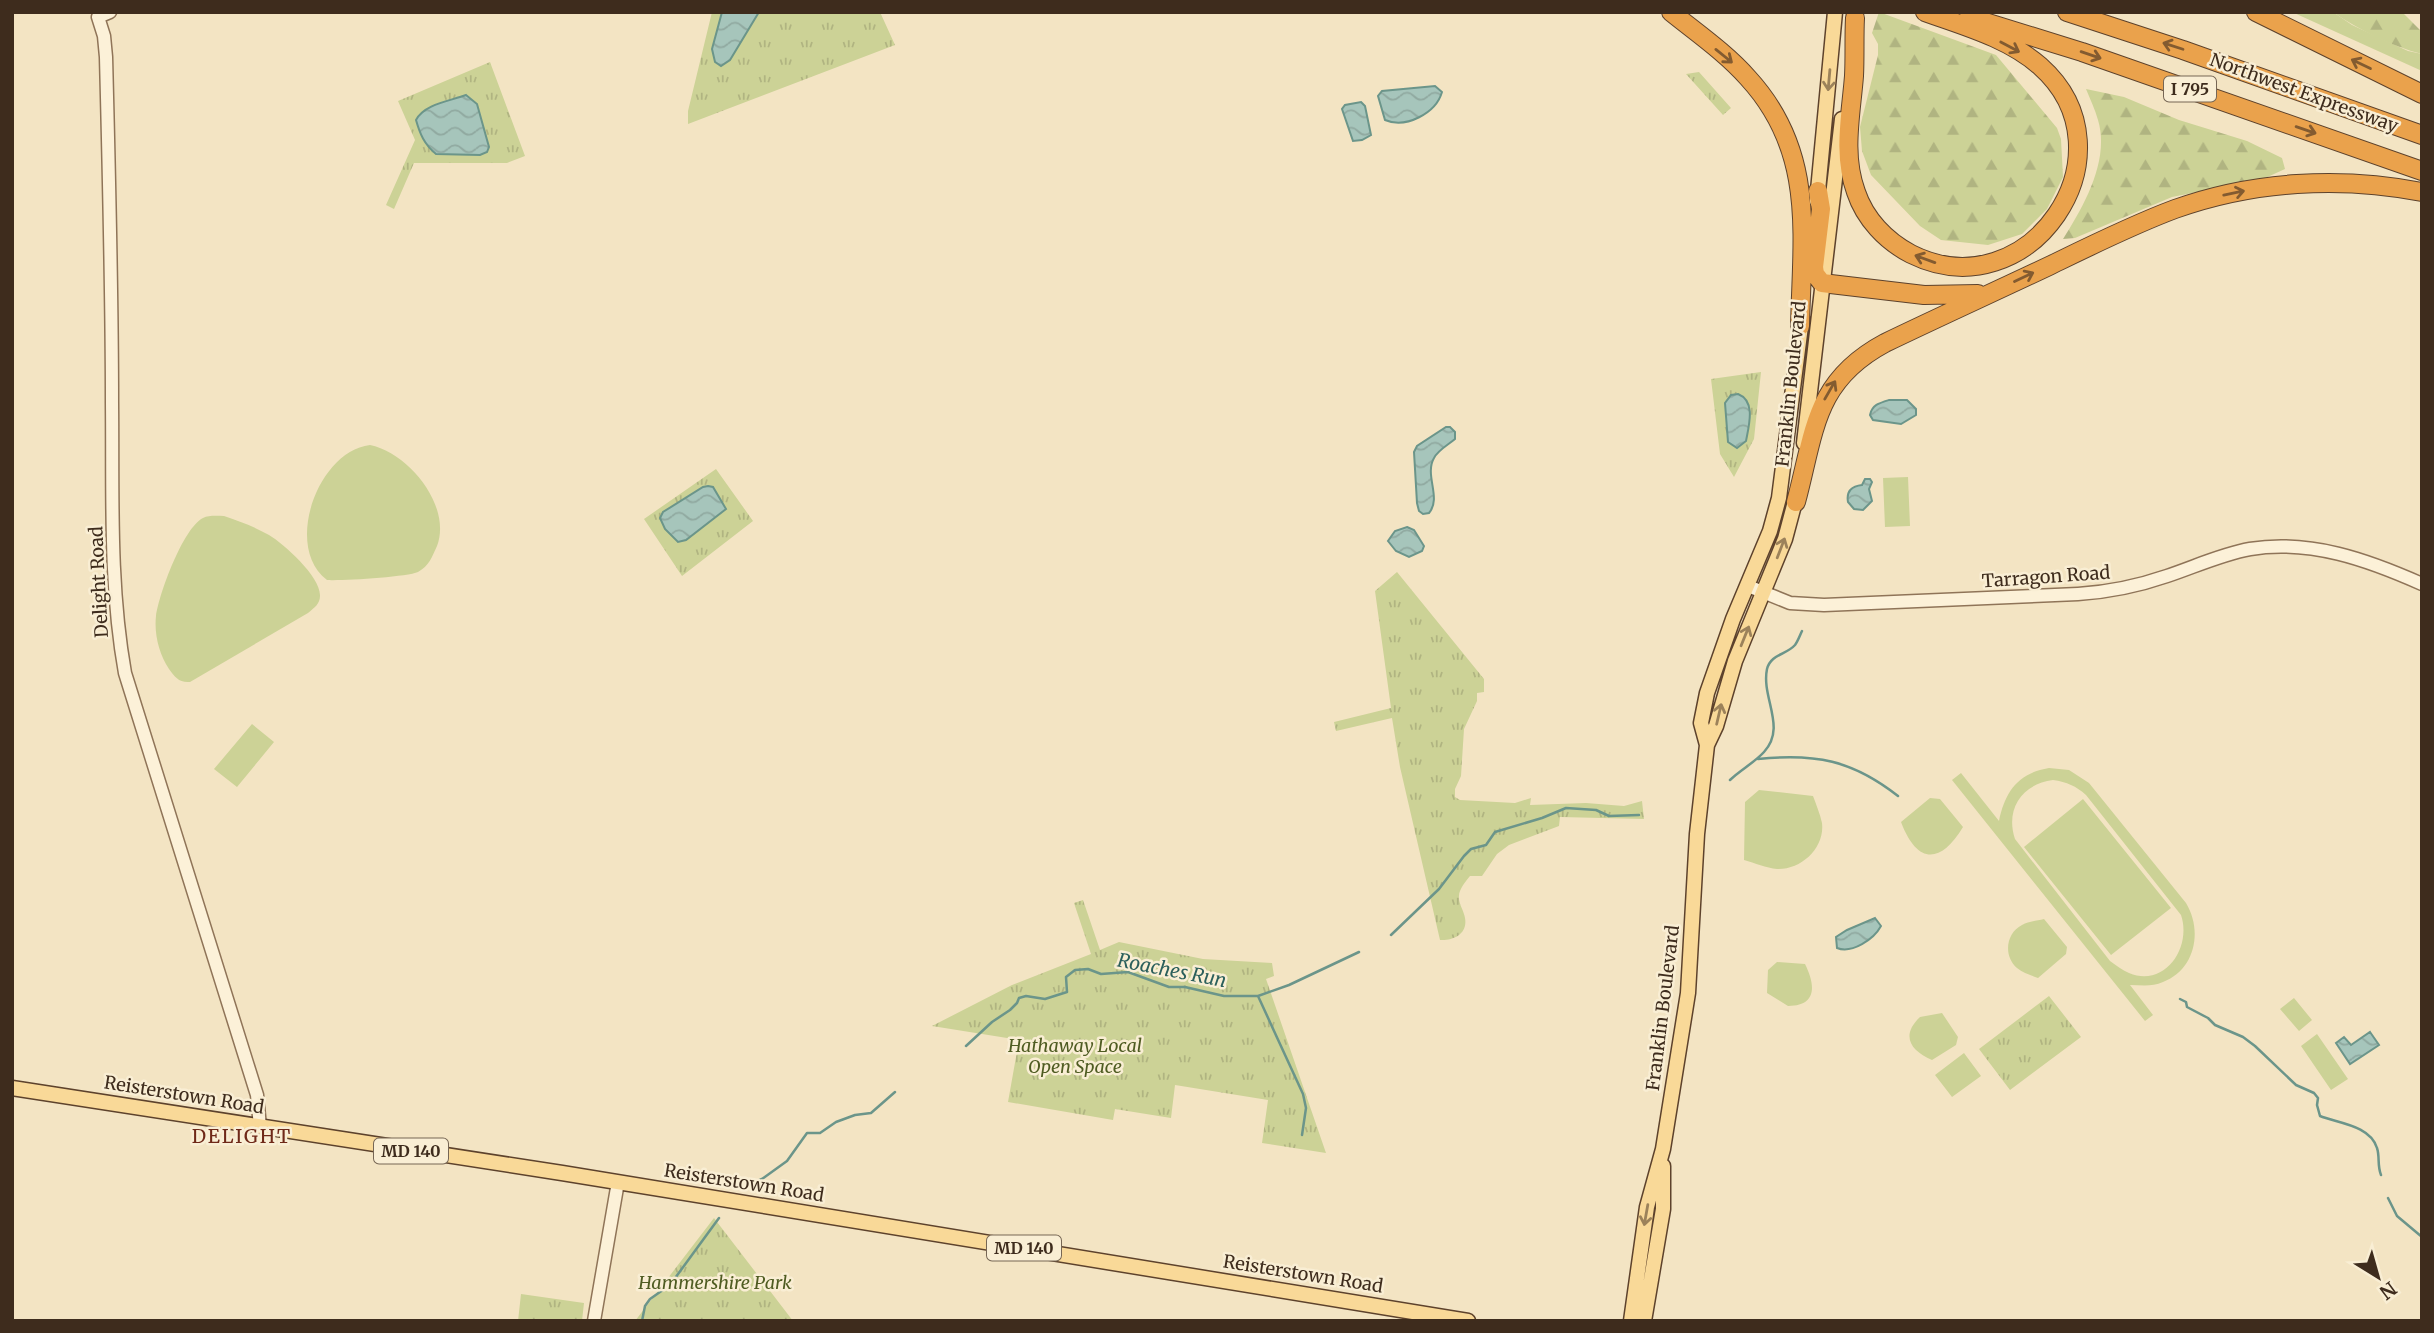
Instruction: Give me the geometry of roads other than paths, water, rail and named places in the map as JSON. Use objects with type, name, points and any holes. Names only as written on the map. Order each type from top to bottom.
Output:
[{"type":"highway","points":[[1671,12],[1747,77],[1768,102],[1786,135],[1797,170],[1802,207],[1800,326]]},
{"type":"highway","points":[[1855,15],[1848,158],[1851,177],[1863,209],[1887,238],[1923,259],[1953,266],[2008,257],[2036,240],[2060,213],[2068,197],[2076,166],[2076,125],[2053,80],[2026,55],[1982,33],[1925,12]]},
{"type":"highway","name":"Northwest Expressway","points":[[1956,12],[2122,65],[2422,171]]},
{"type":"highway","name":"Northwest Expressway","points":[[2067,12],[2208,58],[2422,135]]},
{"type":"highway","points":[[2256,12],[2422,94]]},
{"type":"highway","points":[[1796,502],[1822,406],[1831,387],[1843,372],[1867,352],[1885,343],[2134,225],[2211,198],[2243,191],[2318,183],[2367,184],[2422,192]]},
{"type":"highway","points":[[1818,191],[1821,209],[1814,267],[1815,274],[1822,283],[1935,296],[1994,291]]},
{"type":"main road","name":"Franklin Boulevard","points":[[1707,746],[1701,723],[1707,693],[1719,654],[1770,531],[1779,498],[1818,191],[1835,12]]},
{"type":"main road","name":"Franklin Boulevard","points":[[1631,1321],[1647,1207],[1663,1149],[1690,979],[1697,834],[1707,746],[1716,726],[1735,660],[1785,539],[1796,502],[1855,15]]},
{"type":"main road","name":"Reisterstown Road","points":[[12,1087],[618,1182],[1468,1321]]},
{"type":"main road","name":"Franklin Boulevard","points":[[1644,1321],[1663,1209],[1663,1149]]},
{"type":"street","name":"Delight Road","points":[[104,14],[111,234],[113,537],[120,643],[125,673],[137,713],[257,1095],[261,1127]]},
{"type":"street","name":"Tarragon Road","points":[[1748,586],[1790,603],[1824,605],[2093,593],[2136,586],[2231,554],[2265,547],[2329,551],[2381,566],[2422,584]]},
{"type":"street","points":[[594,1321],[618,1182]]},
{"type":"water","points":[[722,12],[759,12],[730,60],[721,66],[715,62],[712,49]]},
{"type":"water","points":[[1435,86],[1442,92],[1439,100],[1427,112],[1411,121],[1385,120],[1378,96],[1382,91]]},
{"type":"water","points":[[466,95],[477,104],[489,147],[487,152],[480,155],[436,154],[423,139],[416,120],[431,107]]},
{"type":"water","points":[[1361,102],[1365,106],[1371,135],[1353,141],[1342,109],[1345,105]]},
{"type":"water","points":[[1738,394],[1747,402],[1750,414],[1746,441],[1737,448],[1728,442],[1725,403],[1731,395]]},
{"type":"water","points":[[1889,400],[1907,400],[1916,409],[1916,415],[1901,424],[1873,420],[1870,415],[1872,409]]},
{"type":"water","points":[[1446,427],[1455,432],[1455,439],[1441,450],[1431,465],[1433,507],[1429,513],[1423,514],[1417,503],[1414,452],[1417,446]]},
{"type":"water","points":[[1865,479],[1872,482],[1869,489],[1872,501],[1863,510],[1854,509],[1848,502],[1849,492],[1862,485]]},
{"type":"water","points":[[708,486],[713,487],[726,509],[686,540],[678,542],[665,529],[660,518],[663,512]]},
{"type":"water","points":[[1407,527],[1414,530],[1424,546],[1422,551],[1409,557],[1396,551],[1388,541],[1395,531]]},
{"type":"water","points":[[1875,918],[1881,926],[1868,940],[1849,949],[1837,948],[1836,937]]},
{"type":"water","points":[[2370,1032],[2379,1045],[2350,1064],[2336,1043],[2344,1037],[2351,1045]]},
{"type":"waterway","name":"Roaches Run","points":[[1730,780],[1760,756],[1770,742],[1773,722],[1767,691],[1767,669],[1775,657],[1795,645],[1802,631]]},
{"type":"waterway","points":[[1758,759],[1797,757],[1832,762],[1865,774],[1898,796]]},
{"type":"waterway","name":"Roaches Run","points":[[1391,935],[1439,889],[1471,849],[1486,845],[1495,832],[1566,808],[1596,810],[1609,816],[1639,815]]},
{"type":"waterway","name":"Roaches Run","points":[[966,1046],[992,1022],[1010,1010],[1019,998],[1026,996],[1045,999],[1067,992],[1066,977],[1075,970],[1088,969],[1101,974],[1128,972],[1169,987],[1185,987],[1224,996],[1258,996],[1289,985],[1359,952]]},
{"type":"waterway","points":[[1258,996],[1303,1094],[1306,1108],[1302,1135]]},
{"type":"waterway","points":[[2180,999],[2186,1002],[2187,1007],[2208,1018],[2215,1025],[2243,1037],[2296,1085],[2314,1093],[2318,1098],[2320,1116],[2368,1134],[2377,1148],[2381,1175]]},
{"type":"waterway","name":"Roaches Run","points":[[747,1185],[762,1179],[787,1161],[807,1133],[820,1133],[836,1122],[871,1113],[895,1092]]},
{"type":"waterway","points":[[2388,1198],[2397,1216],[2422,1237]]},
{"type":"waterway","name":"Roaches Run","points":[[642,1321],[645,1306],[650,1299],[670,1285],[719,1218]]},
{"type":"district","name":"DELIGHT","points":[[242,1136]]},
{"type":"park label","name":"Hathaway Local Open Space","points":[[1075,1056]]},
{"type":"park label","name":"Hammershire Park","points":[[715,1283]]}]
